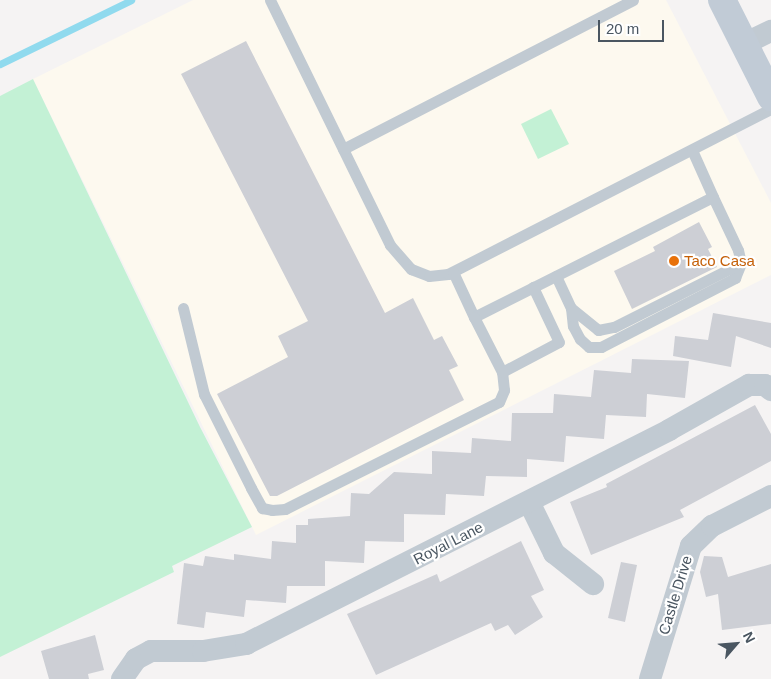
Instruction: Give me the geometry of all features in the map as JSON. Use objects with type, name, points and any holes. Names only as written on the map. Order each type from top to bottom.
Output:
[{"type":"main road","points":[[722,0],[771,98]]},
{"type":"street","points":[[744,44],[771,31]]},
{"type":"street","name":"Royal Lane","points":[[122,679],[136,659],[151,651],[203,651],[246,644],[529,502],[749,384],[765,384],[771,390]]},
{"type":"street","name":"Castle Drive","points":[[650,679],[691,546],[712,526],[771,496]]},
{"type":"street","points":[[529,502],[554,553],[593,584]]},
{"type":"lane","points":[[270,0],[390,245],[410,269],[429,276],[453,272],[771,110]]},
{"type":"lane","points":[[343,149],[633,0]]},
{"type":"lane","points":[[556,276],[571,308],[573,326],[580,339],[589,347],[601,347],[735,278],[741,263],[738,250],[692,150]]},
{"type":"lane","points":[[474,316],[714,197]]},
{"type":"lane","points":[[571,308],[598,330],[614,327],[741,263]]},
{"type":"lane","points":[[183,308],[204,394],[255,495],[262,508],[272,510],[285,509],[499,402],[504,390],[502,372],[453,272]]},
{"type":"lane","points":[[502,372],[559,342],[533,287]]},
{"type":"shaded area","points":[[193,0],[666,0],[771,203],[771,275],[256,535],[33,79]]},
{"type":"green space","points":[[33,79],[200,427],[252,527],[172,566],[174,572],[0,657],[0,96]]},
{"type":"green space","points":[[551,109],[569,144],[538,159],[521,124]]},
{"type":"building","points":[[246,41],[385,313],[413,298],[434,340],[442,336],[458,366],[449,370],[464,400],[277,496],[270,496],[217,394],[288,357],[278,336],[308,321],[181,74]]},
{"type":"building","name":"Taco Casa","points":[[699,222],[712,247],[708,249],[717,267],[632,309],[614,271],[655,251],[653,247]]},
{"type":"building","points":[[713,313],[771,323],[771,348],[736,336],[731,367],[673,356],[675,336],[708,340]]},
{"type":"building","points":[[632,359],[689,361],[685,398],[647,394],[646,417],[606,415],[604,439],[566,436],[564,462],[527,459],[527,477],[486,476],[484,496],[446,494],[445,515],[404,514],[404,542],[365,541],[364,563],[325,561],[325,586],[287,586],[286,603],[246,600],[244,617],[206,612],[204,628],[177,624],[184,563],[203,566],[205,556],[234,560],[234,554],[271,559],[272,541],[296,543],[296,525],[308,525],[308,519],[350,516],[351,493],[369,494],[394,472],[432,474],[432,451],[471,453],[472,438],[511,441],[512,413],[553,413],[554,394],[591,397],[594,370],[631,373]]},
{"type":"building","points":[[755,405],[771,434],[771,461],[680,510],[684,517],[591,555],[570,502],[607,487],[606,484]]},
{"type":"building","points":[[521,541],[544,590],[531,596],[543,617],[515,635],[508,625],[495,631],[491,623],[376,675],[347,614],[437,574],[440,582]]},
{"type":"building","points":[[704,556],[722,557],[728,577],[771,564],[771,624],[722,630],[718,594],[706,597],[700,572]]},
{"type":"building","points":[[621,562],[637,565],[625,622],[608,618]]},
{"type":"building","points":[[95,635],[104,670],[88,674],[89,679],[49,679],[41,651]]},
{"type":"waterway","points":[[0,64],[131,0]]},
{"type":"place","name":"Taco Casa","points":[[674,261]]}]
